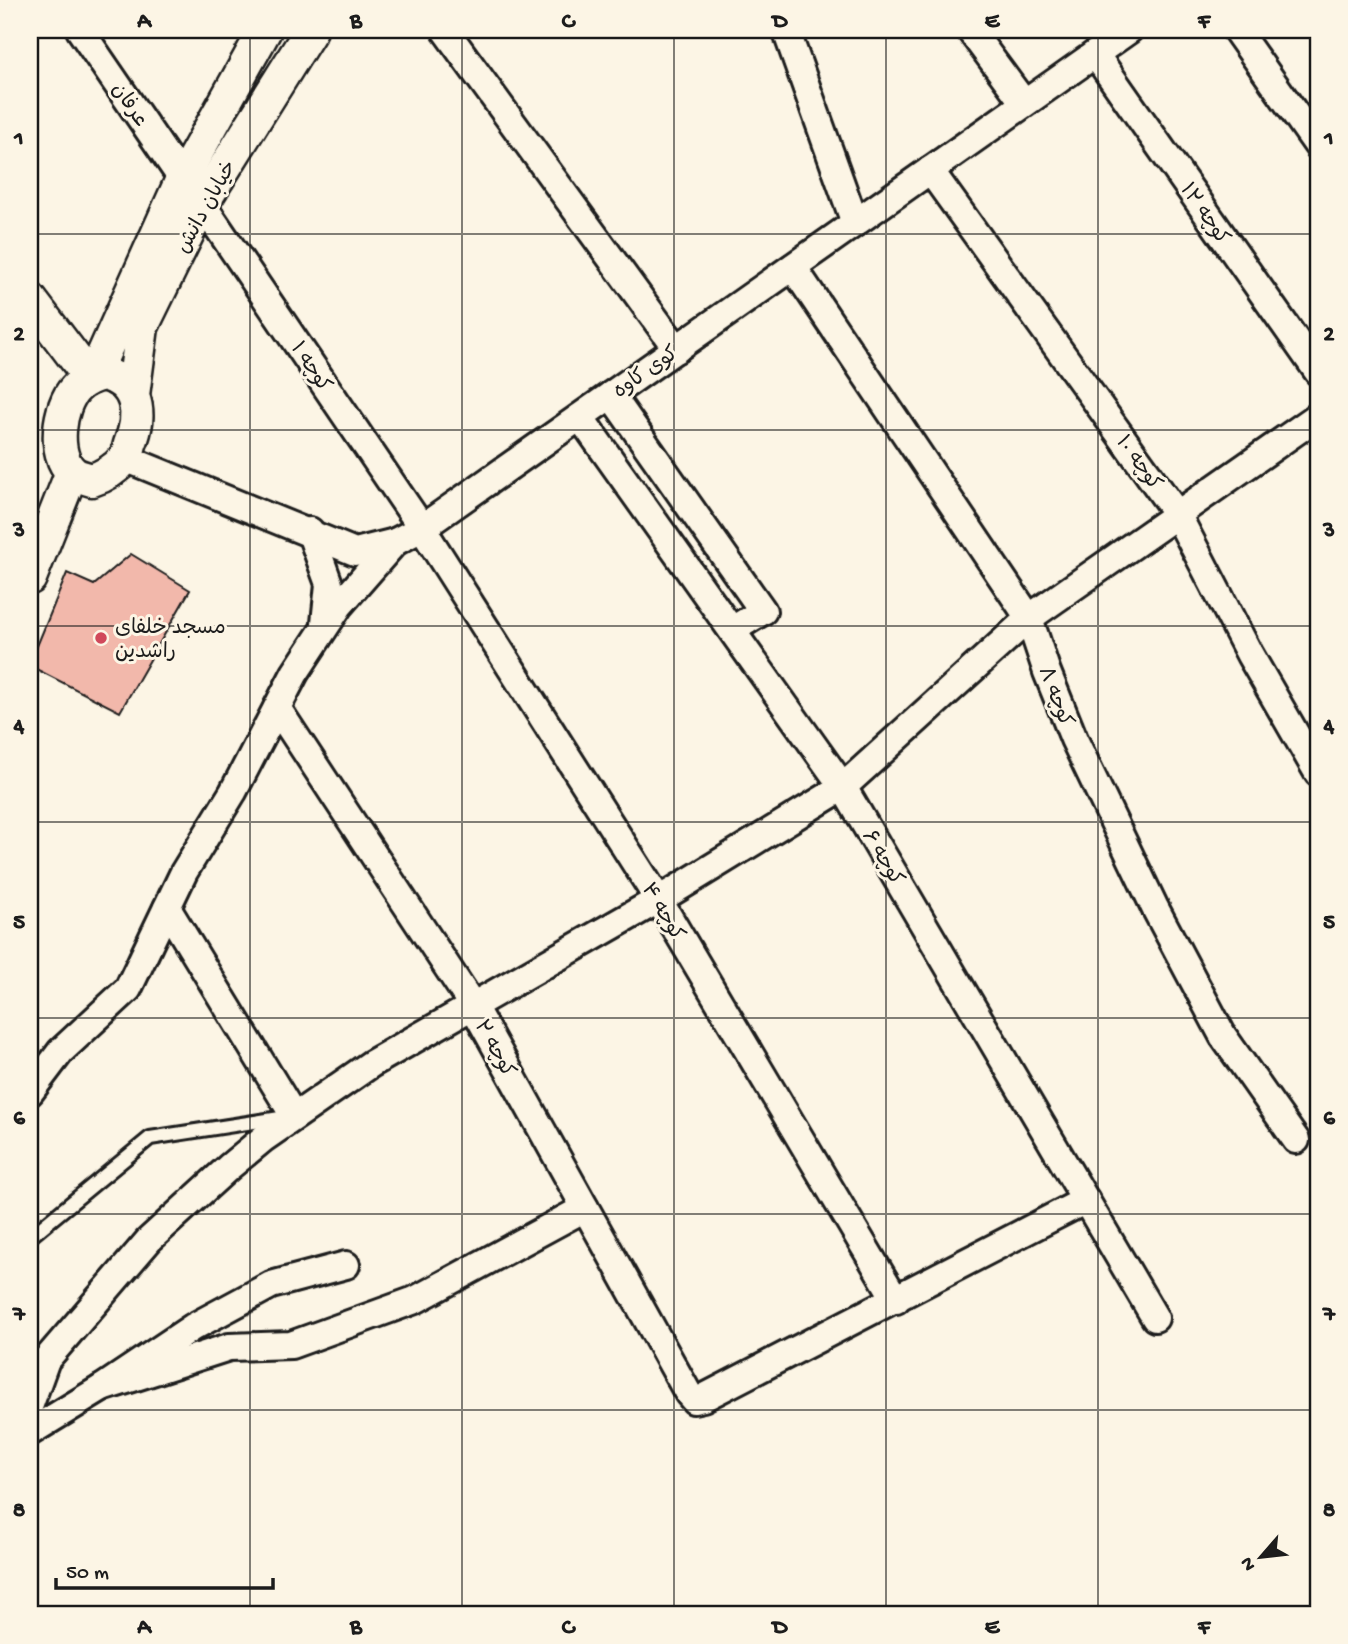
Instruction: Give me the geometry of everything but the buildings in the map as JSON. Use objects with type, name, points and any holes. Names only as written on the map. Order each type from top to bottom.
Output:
[{"type":"street","name":"عرفان","points":[[80,30],[182,179]]},
{"type":"street","name":"خیابان دانش","points":[[86,381],[182,179],[265,30]]},
{"type":"street","name":"خیابان دانش","points":[[133,395],[142,327],[202,205],[311,30]]},
{"type":"street","points":[[445,30],[677,349]]},
{"type":"street","points":[[786,30],[855,223]]},
{"type":"street","points":[[970,30],[1024,103]]},
{"type":"street","name":"کوی کاوه","points":[[125,458],[310,531],[355,552],[395,542],[422,528],[1129,30]]},
{"type":"street","points":[[1236,30],[1318,146]]},
{"type":"street","name":"کوچه ۱۲","points":[[1095,54],[1318,372]]},
{"type":"street","name":"کوچه ۱۰","points":[[930,170],[1177,514],[1250,655],[1318,773]]},
{"type":"street","name":"کوچه ۱","points":[[202,205],[422,528]]},
{"type":"street","name":"کوچه ۸","points":[[793,267],[1029,618],[1047,672],[1074,738],[1155,908],[1223,1036],[1296,1140]]},
{"type":"street","points":[[30,299],[86,381]]},
{"type":"street","points":[[30,310],[86,381]]},
{"type":"street","points":[[104,374],[117,377],[133,395],[137,415],[134,436],[125,458],[107,475],[92,480],[72,472],[59,440],[61,419],[86,381],[104,374]]},
{"type":"street","points":[[611,395],[763,611],[732,630]]},
{"type":"street","points":[[30,1404],[46,1360],[149,1240],[229,1167],[295,1116],[371,1064],[658,899],[843,787],[1029,618],[1318,416]]},
{"type":"street","name":"کوچه ۶","points":[[580,417],[843,787],[1155,1318]]},
{"type":"street","points":[[30,578],[72,472]]},
{"type":"street","name":"کوچه ۴","points":[[422,528],[658,899],[896,1300]]},
{"type":"street","points":[[310,531],[329,584],[324,628]]},
{"type":"street","points":[[30,1092],[61,1051],[128,989],[184,872],[233,792],[295,673],[338,606],[395,542]]},
{"type":"street","name":"کوچه ۲","points":[[277,708],[473,1006],[694,1400],[703,1398],[896,1300]]},
{"type":"street","points":[[167,908],[295,1116]]},
{"type":"street","points":[[896,1300],[1087,1200]]},
{"type":"street","points":[[102,1388],[229,1348],[290,1345],[415,1300],[585,1208]]},
{"type":"street","points":[[30,1432],[102,1388],[193,1326],[271,1285],[346,1265]]},
{"type":"lane","points":[[30,1237],[150,1138],[295,1116]]},
{"type":"place","name":"مسجد خلفای راشدین","points":[[101,638]]}]
